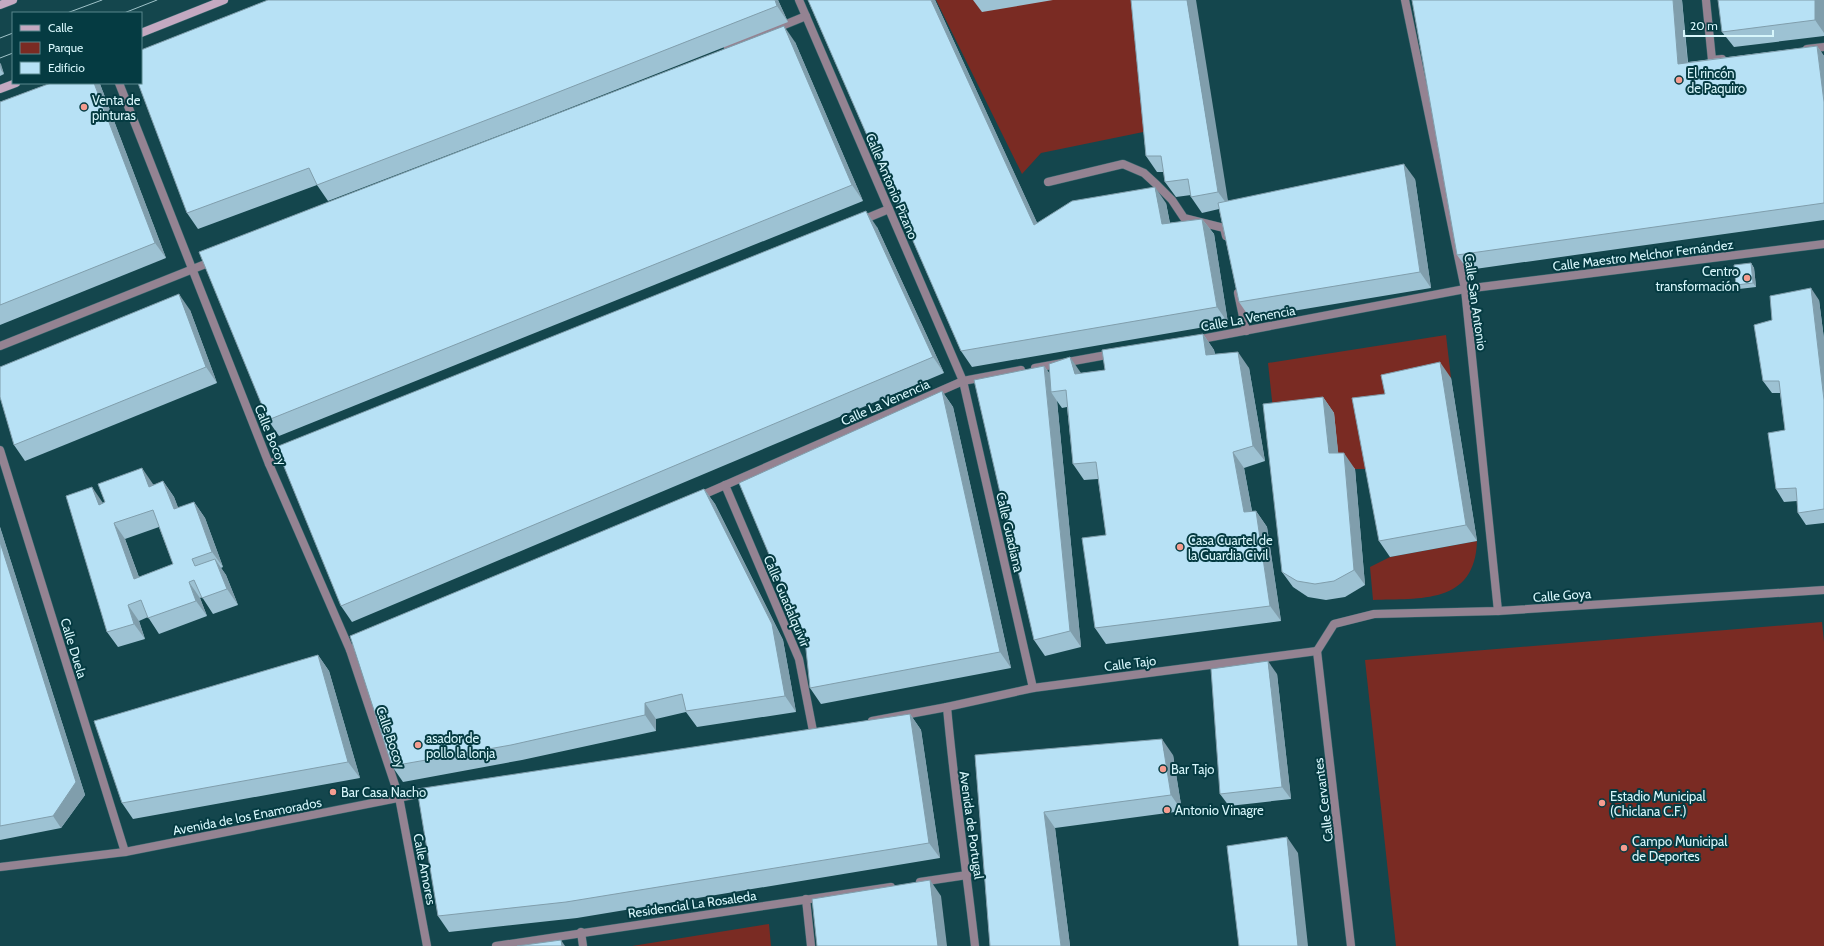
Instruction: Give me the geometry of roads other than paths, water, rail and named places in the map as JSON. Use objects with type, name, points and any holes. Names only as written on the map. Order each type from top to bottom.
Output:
[{"type":"main road","points":[[0,5],[13,0]]},
{"type":"main road","points":[[142,33],[224,0]]},
{"type":"main road","points":[[0,89],[13,84]]},
{"type":"street","name":"Calle Antonio Pizano","points":[[799,0],[963,381]]},
{"type":"street","points":[[1706,0],[1712,60],[1727,58]]},
{"type":"street","name":"Calle San Antonio","points":[[1409,4],[1465,289],[1498,611]]},
{"type":"street","points":[[721,51],[806,16]]},
{"type":"street","points":[[1802,49],[1824,46]]},
{"type":"street","name":"Calle Bocoy","points":[[119,84],[269,464],[350,650],[399,797]]},
{"type":"street","points":[[1048,182],[1123,164],[1144,174],[1158,185],[1172,200],[1184,218],[1224,228],[1227,242]]},
{"type":"street","points":[[852,224],[888,209]]},
{"type":"street","name":"Calle Maestro Melchor Fernández","points":[[1465,289],[1824,244]]},
{"type":"street","points":[[0,346],[221,258]]},
{"type":"street","points":[[1236,287],[1246,331]]},
{"type":"street","name":"Calle La Venencia","points":[[1191,341],[1465,289]]},
{"type":"street","name":"Calle La Venencia","points":[[689,501],[963,381],[1120,353]]},
{"type":"street","name":"Calle Guadiana","points":[[963,381],[1033,688]]},
{"type":"street","name":"Calle Duela","points":[[0,450],[125,852]]},
{"type":"street","points":[[269,464],[298,452]]},
{"type":"street","name":"Calle Guadalquivir","points":[[725,485],[799,659],[812,731]]},
{"type":"street","name":"Calle Goya","points":[[1317,651],[1334,624],[1374,614],[1498,611],[1824,590]]},
{"type":"street","points":[[350,650],[371,640]]},
{"type":"street","name":"Calle Tajo","points":[[947,707],[1033,688],[1317,651]]},
{"type":"street","name":"Calle Cervantes","points":[[1317,651],[1351,946]]},
{"type":"street","points":[[865,722],[947,707]]},
{"type":"street","name":"Avenida de Portugal","points":[[947,707],[953,774],[975,946]]},
{"type":"street","name":"Avenida de los Enamorados","points":[[0,866],[125,852],[399,797],[438,791]]},
{"type":"street","name":"Calle Amores","points":[[399,797],[427,946]]},
{"type":"street","points":[[913,883],[967,875]]},
{"type":"street","name":"Residencial La Rosaleda","points":[[496,946],[898,885]]},
{"type":"street","points":[[806,899],[811,946]]},
{"type":"street","points":[[582,932],[583,946]]},
{"type":"tram line","points":[[70,12],[102,0]]},
{"type":"tram line","points":[[127,12],[157,0]]},
{"type":"tram line","points":[[0,38],[12,33]]},
{"type":"tram line","points":[[0,58],[12,53]]},
{"type":"place","name":"El rincón de Paquiro","points":[[1679,80]]},
{"type":"place","name":"Venta de pinturas","points":[[84,107]]},
{"type":"place","name":"Centro transformación","points":[[1747,278]]},
{"type":"place","name":"Casa Cuartel de la Guardia Civil","points":[[1180,547]]},
{"type":"place","name":"asador de pollo la lonja","points":[[418,745]]},
{"type":"place","name":"Bar Tajo","points":[[1163,769]]},
{"type":"place","name":"Bar Casa Nacho","points":[[333,792]]},
{"type":"place","name":"Estadio Municipal (Chiclana C.F.)","points":[[1602,803]]},
{"type":"place","name":"Antonio Vinagre","points":[[1167,810]]},
{"type":"place","name":"Campo Municipal de Deportes","points":[[1624,848]]}]
